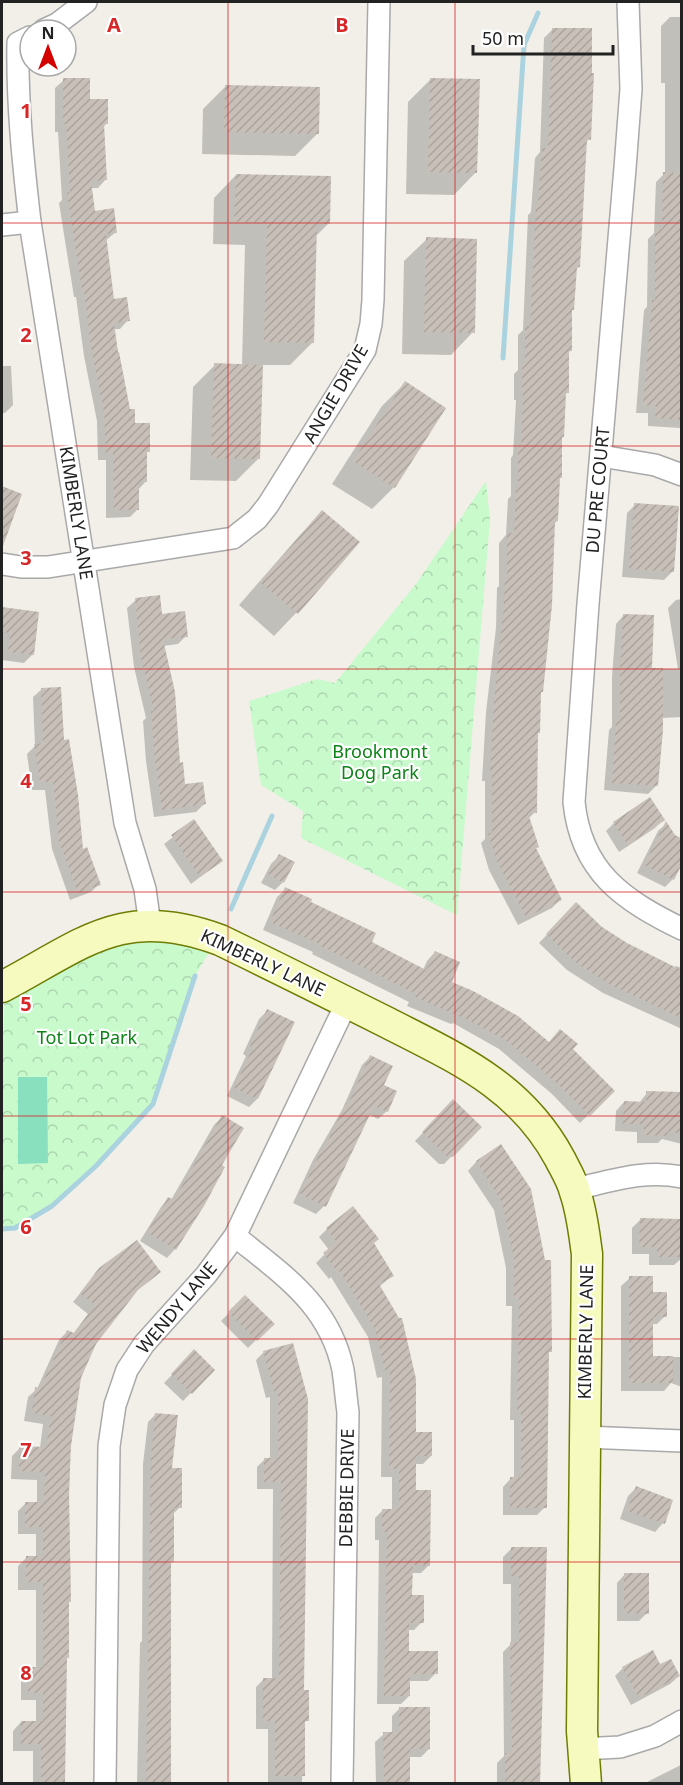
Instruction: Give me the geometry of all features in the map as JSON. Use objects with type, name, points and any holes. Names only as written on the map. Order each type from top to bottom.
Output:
[{"type":"street","points":[[65,18],[87,2]]},
{"type":"street","name":"ANGIE DRIVE","points":[[2,564],[48,567],[233,538],[257,519],[268,505],[365,350],[371,324],[379,2]]},
{"type":"street","name":"DU PRE COURT","points":[[628,2],[631,89],[575,778],[576,822],[592,861],[615,889],[634,903],[681,929]]},
{"type":"street","name":"KIMBERLY LANE","points":[[19,78],[30,222],[125,824],[146,889],[150,925],[186,929],[220,940],[347,1002],[465,1063],[494,1081],[520,1104],[542,1129],[575,1189],[583,1221],[587,1254],[582,1749],[586,1784]]},
{"type":"street","points":[[2,225],[30,222]]},
{"type":"street","points":[[600,456],[655,465],[681,475]]},
{"type":"street","points":[[2,987],[79,944],[112,930],[150,925]]},
{"type":"street","name":"WENDY LANE","points":[[105,1784],[109,1446],[116,1405],[127,1370],[144,1344],[206,1275],[235,1236],[347,1002]]},
{"type":"street","points":[[575,1189],[642,1173],[681,1177]]},
{"type":"street","name":"DEBBIE DRIVE","points":[[235,1236],[291,1280],[316,1307],[330,1331],[343,1370],[348,1412],[342,1784]]},
{"type":"street","points":[[585,1437],[681,1441]]},
{"type":"street","points":[[582,1749],[620,1747],[655,1736],[681,1721]]},
{"type":"green space","name":"Brookmont Dog Park","points":[[486,481],[490,520],[457,915],[301,838],[303,811],[261,785],[249,701],[317,679],[335,683],[416,584]]},
{"type":"green space","name":"Tot Lot Park","points":[[217,939],[195,976],[153,1104],[96,1166],[52,1206],[15,1228],[2,1229],[2,1080],[5,985],[79,943]]},
{"type":"green space","points":[[18,1077],[47,1077],[48,1163],[18,1164]]},
{"type":"building","points":[[552,28],[592,28],[592,73],[594,73],[591,140],[587,139],[580,267],[577,267],[574,310],[572,310],[569,393],[566,393],[564,437],[562,437],[562,478],[560,478],[558,521],[555,521],[552,605],[543,692],[541,692],[537,813],[528,813],[539,847],[536,848],[562,900],[526,917],[497,861],[488,834],[492,832],[492,773],[490,773],[494,702],[505,578],[507,578],[507,533],[514,533],[516,490],[518,490],[525,326],[530,326],[536,205],[538,205],[542,148],[548,148]]},
{"type":"building","points":[[63,78],[90,78],[90,99],[108,99],[108,124],[104,124],[107,180],[91,181],[95,211],[114,208],[117,233],[106,234],[114,299],[127,297],[130,321],[114,323],[118,352],[130,409],[135,409],[135,423],[150,423],[147,482],[139,482],[139,510],[114,510],[113,453],[106,453],[104,412],[91,347],[84,290],[82,290],[67,193],[70,192],[66,124],[63,124]]},
{"type":"building","points":[[430,78],[480,79],[477,173],[428,172]]},
{"type":"building","points":[[225,85],[320,87],[319,134],[224,132]]},
{"type":"building","points":[[663,172],[681,173],[681,420],[655,418],[656,406],[643,405],[652,300],[655,300],[655,229],[662,229]]},
{"type":"building","points":[[236,174],[331,176],[330,224],[317,224],[314,343],[264,342],[267,223],[234,222]]},
{"type":"building","points":[[426,237],[477,239],[475,333],[424,332]]},
{"type":"building","points":[[214,363],[263,365],[260,459],[211,458]]},
{"type":"building","points":[[405,381],[446,408],[395,488],[353,461]]},
{"type":"building","points":[[2,486],[22,494],[3,546],[2,546]]},
{"type":"building","points":[[634,503],[679,506],[674,572],[629,569]]},
{"type":"building","points":[[322,510],[360,542],[298,614],[260,582]]},
{"type":"building","points":[[160,595],[162,614],[185,611],[188,637],[163,639],[175,692],[180,763],[183,762],[185,784],[203,782],[206,804],[162,810],[154,752],[151,711],[154,711],[141,658],[135,598]]},
{"type":"building","points":[[2,607],[39,612],[34,655],[8,652],[10,633],[2,632]]},
{"type":"building","points":[[623,614],[654,615],[652,668],[663,668],[663,730],[658,786],[612,783],[616,721],[620,721]]},
{"type":"building","points":[[61,687],[64,740],[69,739],[78,795],[83,849],[87,847],[101,885],[78,893],[59,841],[53,782],[40,782],[34,744],[43,743],[41,688]]},
{"type":"building","points":[[650,797],[665,820],[628,845],[613,822]]},
{"type":"building","points":[[194,819],[223,861],[200,877],[171,835]]},
{"type":"building","points":[[666,821],[675,835],[681,838],[681,866],[674,880],[644,865]]},
{"type":"building","points":[[279,854],[295,862],[284,883],[268,874]]},
{"type":"building","points":[[285,887],[376,933],[372,942],[426,970],[435,951],[460,962],[452,982],[518,1016],[549,1042],[560,1029],[578,1044],[573,1049],[615,1091],[590,1116],[560,1086],[507,1041],[461,1016],[415,997],[416,994],[320,944],[270,922]]},
{"type":"building","points":[[576,902],[602,927],[627,943],[681,970],[681,1018],[611,985],[575,962],[546,934]]},
{"type":"building","points":[[267,1009],[295,1022],[258,1099],[234,1088]]},
{"type":"building","points":[[370,1055],[393,1066],[384,1085],[397,1091],[388,1112],[374,1106],[326,1207],[300,1194],[346,1103],[348,1104]]},
{"type":"building","points":[[646,1091],[681,1092],[681,1134],[668,1131],[668,1136],[644,1135],[644,1124],[623,1124],[624,1101],[646,1102]]},
{"type":"building","points":[[453,1099],[482,1127],[453,1157],[448,1157],[422,1132]]},
{"type":"building","points":[[222,1115],[244,1128],[222,1165],[225,1167],[204,1206],[176,1250],[147,1232],[168,1197],[174,1200]]},
{"type":"building","points":[[501,1144],[531,1189],[545,1260],[551,1260],[552,1352],[549,1352],[547,1508],[510,1508],[510,1477],[521,1477],[521,1412],[517,1412],[519,1298],[514,1298],[514,1259],[502,1202],[476,1161]]},
{"type":"building","points":[[353,1206],[379,1239],[374,1243],[394,1276],[379,1284],[399,1318],[402,1318],[416,1379],[416,1432],[432,1432],[432,1456],[416,1456],[416,1490],[431,1490],[430,1566],[413,1565],[412,1595],[424,1595],[424,1623],[409,1623],[409,1651],[438,1651],[438,1674],[410,1674],[410,1696],[384,1696],[387,1532],[382,1532],[382,1509],[399,1509],[399,1469],[389,1469],[390,1369],[385,1370],[375,1329],[340,1271],[338,1272],[323,1253],[337,1242],[326,1228]]},
{"type":"building","points":[[640,1218],[681,1219],[681,1257],[657,1257],[657,1247],[639,1247]]},
{"type":"building","points":[[137,1240],[161,1272],[138,1290],[96,1344],[81,1378],[71,1446],[69,1491],[71,1602],[69,1602],[69,1658],[67,1658],[65,1784],[41,1784],[41,1744],[21,1744],[21,1721],[43,1721],[43,1693],[28,1693],[28,1667],[43,1667],[43,1582],[26,1582],[26,1556],[43,1556],[43,1527],[25,1527],[25,1502],[44,1502],[45,1472],[19,1471],[19,1446],[46,1447],[51,1416],[32,1413],[35,1387],[40,1388],[67,1330],[74,1333],[95,1305],[80,1293],[99,1268]]},
{"type":"building","points":[[629,1276],[653,1276],[653,1292],[667,1292],[667,1317],[653,1317],[653,1356],[673,1356],[673,1383],[629,1383]]},
{"type":"building","points":[[245,1295],[275,1324],[257,1341],[228,1312]]},
{"type":"building","points":[[293,1343],[308,1399],[304,1690],[309,1690],[309,1721],[305,1721],[305,1776],[275,1776],[275,1721],[263,1721],[263,1678],[279,1678],[281,1482],[264,1482],[264,1458],[278,1458],[278,1390],[274,1391],[263,1351]]},
{"type":"building","points":[[194,1349],[215,1370],[192,1394],[171,1374]]},
{"type":"building","points":[[155,1413],[178,1415],[172,1468],[182,1468],[182,1508],[174,1508],[174,1562],[171,1562],[171,1782],[146,1782],[151,1455]]},
{"type":"building","points":[[636,1486],[673,1500],[665,1524],[627,1511]]},
{"type":"building","points":[[511,1547],[547,1547],[540,1784],[505,1784],[505,1753],[512,1753],[510,1642],[519,1642],[519,1576],[511,1576]]},
{"type":"building","points":[[624,1573],[649,1573],[649,1614],[624,1613]]},
{"type":"building","points":[[653,1650],[660,1664],[671,1659],[680,1676],[639,1698],[622,1667]]},
{"type":"building","points":[[399,1707],[430,1707],[430,1749],[410,1749],[410,1784],[384,1784],[383,1732],[399,1732]]},
{"type":"waterway","points":[[503,358],[524,45],[538,13]]},
{"type":"waterway","points":[[231,909],[272,816]]},
{"type":"waterway","points":[[2,1229],[15,1228],[52,1206],[96,1166],[153,1104],[195,976]]}]
